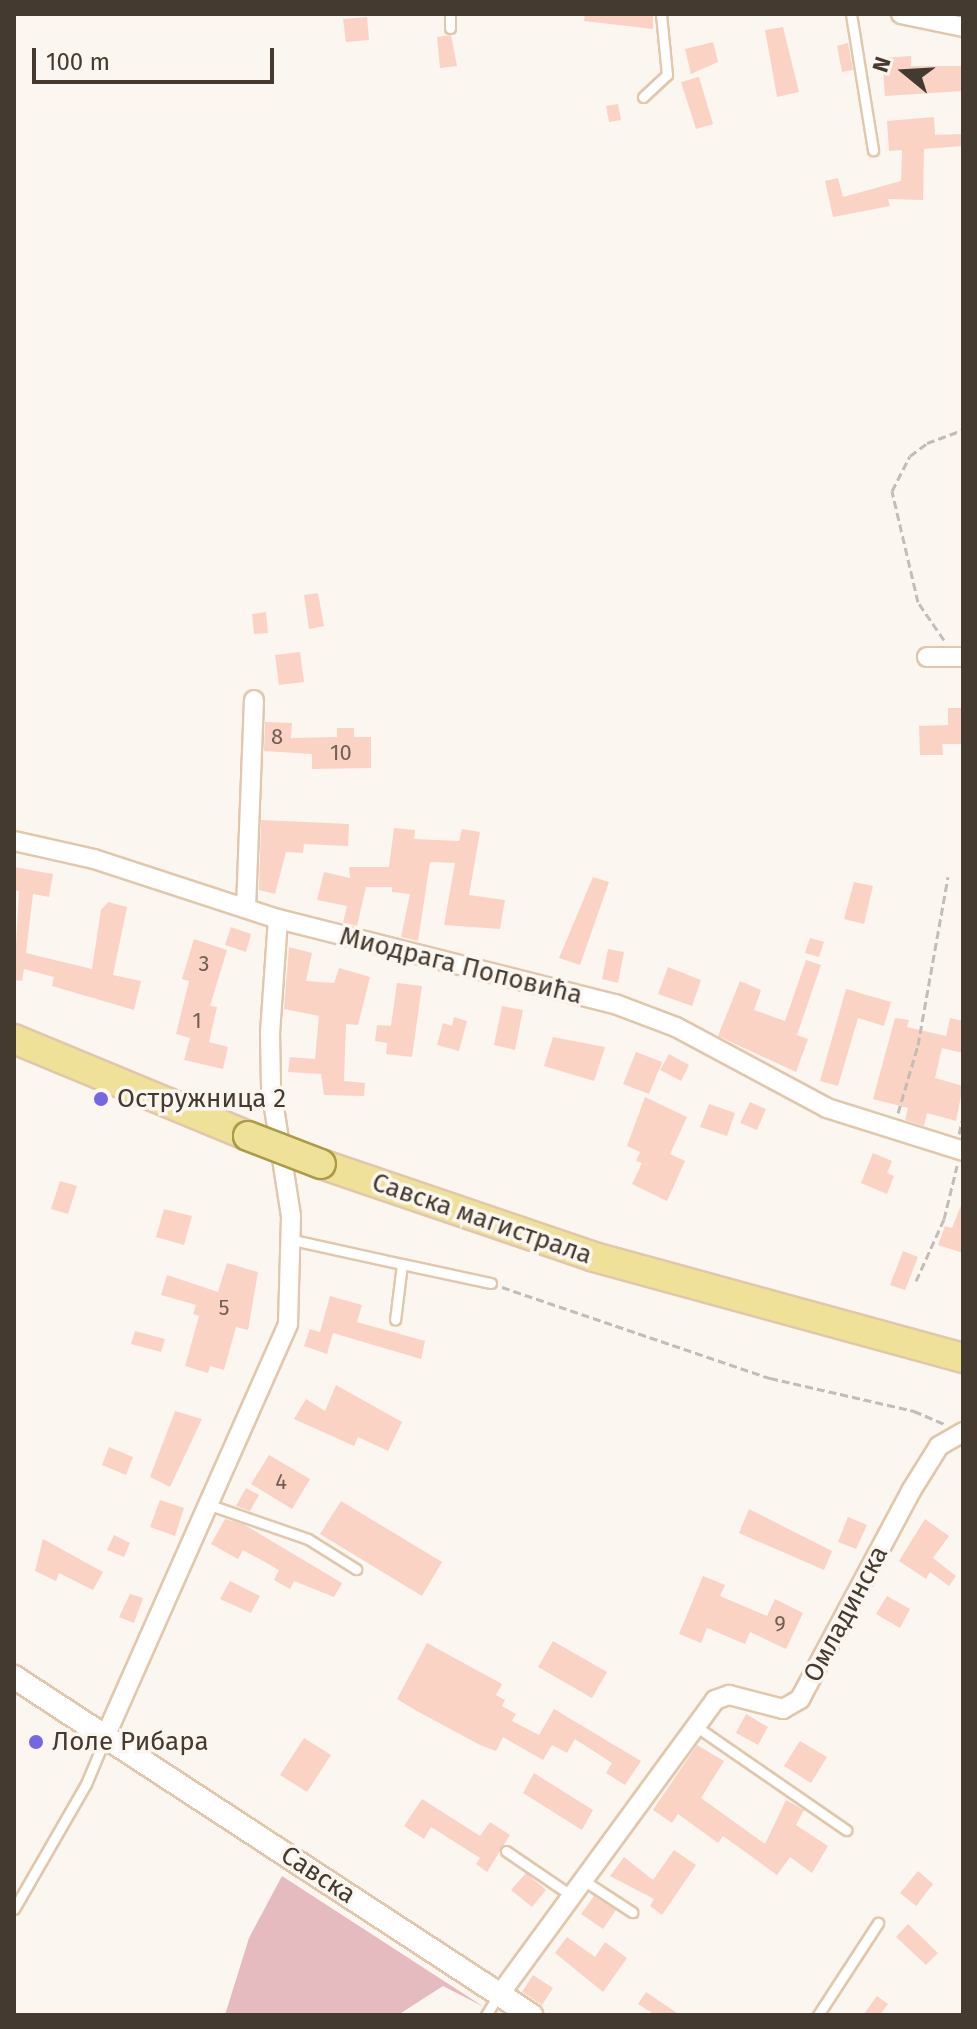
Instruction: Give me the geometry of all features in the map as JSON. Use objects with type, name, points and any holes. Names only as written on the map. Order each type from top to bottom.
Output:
[{"type":"main road","name":"Савска магистрала","points":[[14,1039],[321,1164],[594,1257],[963,1358]]},
{"type":"street","points":[[901,14],[963,27]]},
{"type":"street","points":[[927,657],[962,657]]},
{"type":"street","points":[[246,908],[254,700]]},
{"type":"street","name":"Миодрага Поповића","points":[[14,841],[94,859],[278,919],[657,1019],[806,1098],[892,1132],[962,1151]]},
{"type":"street","points":[[106,1735],[207,1504],[251,1416],[288,1324],[293,1240],[278,1143],[270,1033],[278,919]]},
{"type":"street","name":"Омладинска","points":[[500,1994],[580,1878],[694,1725],[723,1695],[783,1709],[800,1699],[911,1491],[939,1446],[959,1433]]},
{"type":"street","name":"Савска","points":[[14,1677],[531,2015]]},
{"type":"lane","points":[[450,14],[450,28]]},
{"type":"lane","points":[[643,97],[667,75],[661,14]]},
{"type":"lane","points":[[851,14],[873,150]]},
{"type":"lane","points":[[293,1240],[491,1283]]},
{"type":"lane","points":[[395,1320],[402,1264]]},
{"type":"lane","points":[[207,1504],[308,1539],[356,1569]]},
{"type":"lane","points":[[694,1725],[846,1830]]},
{"type":"lane","points":[[14,1909],[86,1784],[106,1735]]},
{"type":"lane","points":[[506,1851],[569,1894]]},
{"type":"lane","points":[[580,1878],[632,1912]]},
{"type":"lane","points":[[818,2015],[878,1923]]},
{"type":"lane","points":[[486,2015],[500,1994]]},
{"type":"path","points":[[962,657],[926,619],[918,602],[892,491],[910,456],[927,443],[963,430]]},
{"type":"path","points":[[892,1132],[918,1045],[948,877]]},
{"type":"path","points":[[916,1281],[944,1219],[962,1151]]},
{"type":"path","points":[[491,1283],[770,1378],[914,1411],[942,1422],[959,1433]]},
{"type":"shaded area","points":[[282,1876],[484,2007],[443,1986],[398,2015],[225,2015],[249,1938]]},
{"type":"building","points":[[585,14],[653,14],[653,29],[584,21]]},
{"type":"building","points":[[367,17],[369,40],[346,42],[343,19]]},
{"type":"building","points":[[783,27],[799,92],[777,97],[765,30]]},
{"type":"building","points":[[451,35],[457,66],[440,68],[437,37]]},
{"type":"building","points":[[713,42],[718,62],[691,74],[685,49]]},
{"type":"building","points":[[848,43],[853,70],[842,72],[837,46]]},
{"type":"building","points":[[911,56],[911,66],[963,66],[963,91],[885,96],[882,58]]},
{"type":"building","points":[[699,77],[713,124],[696,129],[681,82]]},
{"type":"building","points":[[618,104],[621,120],[609,122],[606,106]]},
{"type":"building","points":[[934,117],[935,135],[963,134],[963,146],[924,149],[923,200],[888,199],[890,206],[833,217],[825,181],[838,178],[843,197],[901,181],[902,150],[889,151],[887,121]]},
{"type":"building","points":[[318,593],[324,626],[309,629],[304,595]]},
{"type":"building","points":[[266,612],[268,633],[254,634],[252,614]]},
{"type":"building","points":[[300,652],[304,682],[279,685],[275,655]]},
{"type":"building","points":[[948,708],[963,708],[963,744],[942,744],[943,755],[920,755],[919,726],[948,725]]},
{"type":"building","points":[[265,722],[292,723],[291,738],[337,737],[337,728],[354,728],[354,737],[371,737],[371,768],[312,769],[312,754],[264,751]]},
{"type":"building","points":[[261,820],[349,824],[348,846],[304,844],[303,853],[286,852],[275,894],[259,890]]},
{"type":"building","points":[[394,828],[415,830],[414,839],[459,841],[462,829],[480,832],[469,895],[505,900],[500,929],[444,925],[455,863],[430,862],[418,941],[401,937],[410,894],[392,892],[392,887],[366,887],[357,926],[343,923],[347,906],[317,900],[324,872],[350,878],[349,867],[389,867]]},
{"type":"building","points":[[14,867],[53,874],[49,897],[33,894],[26,953],[92,969],[101,910],[108,902],[127,907],[113,975],[141,981],[134,1010],[52,986],[54,977],[24,969],[22,981],[14,980],[19,891],[14,890]]},
{"type":"building","points":[[593,877],[609,882],[580,965],[559,958]]},
{"type":"building","points":[[854,882],[873,886],[864,924],[844,919]]},
{"type":"building","points":[[231,927],[251,934],[246,952],[225,945]]},
{"type":"building","points":[[810,938],[824,942],[819,957],[805,953]]},
{"type":"building","points":[[194,939],[227,950],[210,1006],[217,1007],[209,1042],[228,1047],[223,1069],[184,1060],[190,1038],[176,1034],[189,981],[182,979]]},
{"type":"building","points":[[289,947],[312,953],[306,981],[334,983],[339,968],[370,977],[358,1025],[346,1024],[344,1081],[365,1083],[364,1096],[324,1095],[321,1074],[288,1072],[290,1057],[315,1059],[319,1016],[284,1009]]},
{"type":"building","points":[[608,949],[624,952],[618,983],[602,979]]},
{"type":"building","points":[[806,960],[821,965],[797,1035],[808,1039],[796,1072],[718,1036],[740,981],[761,990],[754,1010],[785,1021]]},
{"type":"building","points":[[668,967],[701,980],[692,1006],[658,994]]},
{"type":"building","points":[[397,983],[422,986],[412,1057],[386,1054],[387,1043],[375,1041],[377,1025],[391,1026]]},
{"type":"building","points":[[846,989],[891,1002],[884,1026],[858,1018],[838,1086],[820,1081]]},
{"type":"building","points":[[502,1006],[523,1010],[515,1050],[494,1045]]},
{"type":"building","points":[[454,1017],[467,1021],[459,1051],[437,1045],[443,1023],[452,1026]]},
{"type":"building","points":[[895,1018],[909,1020],[907,1027],[946,1036],[950,1018],[963,1021],[963,1053],[942,1048],[935,1078],[963,1086],[956,1121],[927,1113],[924,1126],[905,1120],[908,1108],[873,1099]]},
{"type":"building","points":[[553,1037],[605,1047],[594,1081],[544,1066]]},
{"type":"building","points":[[636,1052],[662,1062],[649,1094],[623,1084]]},
{"type":"building","points":[[669,1054],[689,1065],[681,1081],[660,1070]]},
{"type":"building","points":[[645,1097],[687,1117],[670,1154],[685,1161],[667,1201],[632,1184],[642,1163],[636,1161],[640,1152],[627,1146]]},
{"type":"building","points":[[750,1102],[766,1109],[757,1130],[740,1123]]},
{"type":"building","points":[[709,1104],[735,1113],[727,1136],[700,1127]]},
{"type":"building","points":[[873,1153],[892,1161],[887,1173],[894,1176],[887,1194],[861,1183]]},
{"type":"building","points":[[60,1181],[77,1186],[68,1214],[51,1209]]},
{"type":"building","points":[[962,1203],[963,1253],[938,1245],[945,1226],[952,1228]]},
{"type":"building","points":[[164,1209],[192,1216],[184,1245],[156,1237]]},
{"type":"building","points":[[903,1251],[918,1257],[905,1290],[890,1285]]},
{"type":"building","points":[[227,1263],[258,1272],[248,1330],[236,1327],[224,1370],[210,1366],[208,1373],[185,1366],[199,1316],[193,1314],[196,1305],[161,1295],[167,1275],[218,1292]]},
{"type":"building","points":[[330,1296],[362,1305],[357,1322],[425,1341],[421,1359],[333,1333],[327,1354],[304,1346],[310,1329],[320,1332]]},
{"type":"building","points":[[135,1331],[165,1339],[161,1352],[131,1344]]},
{"type":"building","points":[[336,1385],[402,1422],[388,1451],[358,1437],[354,1446],[294,1419],[306,1399],[325,1411]]},
{"type":"building","points":[[175,1411],[202,1419],[170,1487],[150,1477]]},
{"type":"building","points":[[109,1447],[133,1457],[126,1475],[102,1465]]},
{"type":"building","points":[[269,1455],[310,1479],[292,1509],[251,1484]]},
{"type":"building","points":[[246,1488],[259,1495],[250,1511],[236,1506]]},
{"type":"building","points":[[160,1500],[184,1508],[175,1536],[150,1527]]},
{"type":"building","points":[[341,1501],[442,1562],[422,1596],[320,1534]]},
{"type":"building","points":[[749,1509],[832,1551],[824,1570],[739,1533]]},
{"type":"building","points":[[848,1517],[867,1525],[856,1549],[838,1542]]},
{"type":"building","points":[[225,1519],[243,1524],[342,1583],[334,1597],[294,1581],[290,1589],[274,1580],[279,1570],[243,1550],[238,1559],[211,1544]]},
{"type":"building","points":[[925,1519],[949,1536],[933,1558],[956,1576],[949,1586],[930,1572],[926,1579],[899,1561]]},
{"type":"building","points":[[114,1535],[130,1543],[124,1557],[107,1550]]},
{"type":"building","points":[[43,1539],[103,1572],[93,1590],[59,1573],[56,1581],[35,1571]]},
{"type":"building","points":[[703,1576],[725,1585],[720,1596],[767,1616],[775,1599],[803,1613],[786,1649],[750,1632],[745,1644],[707,1628],[701,1643],[679,1634]]},
{"type":"building","points":[[230,1581],[260,1596],[251,1613],[220,1599]]},
{"type":"building","points":[[130,1594],[143,1598],[134,1623],[119,1617]]},
{"type":"building","points":[[887,1596],[910,1609],[900,1628],[876,1614]]},
{"type":"building","points":[[553,1641],[607,1672],[592,1698],[538,1667]]},
{"type":"building","points":[[427,1643],[502,1684],[496,1695],[505,1700],[502,1706],[516,1714],[512,1721],[539,1735],[554,1709],[641,1761],[625,1785],[606,1773],[612,1763],[575,1739],[567,1753],[552,1745],[543,1760],[503,1737],[496,1751],[480,1745],[415,1710],[397,1699]]},
{"type":"building","points":[[746,1714],[768,1727],[758,1745],[736,1733]]},
{"type":"building","points":[[304,1738],[331,1755],[307,1792],[280,1775]]},
{"type":"building","points":[[800,1741],[827,1757],[811,1783],[784,1766]]},
{"type":"building","points":[[697,1745],[724,1761],[701,1798],[765,1844],[786,1800],[804,1810],[796,1825],[828,1846],[812,1873],[790,1857],[777,1875],[723,1836],[718,1843],[678,1814],[672,1823],[653,1810]]},
{"type":"building","points":[[534,1773],[593,1810],[582,1830],[523,1793]]},
{"type":"building","points":[[422,1799],[480,1836],[490,1822],[510,1835],[487,1872],[476,1864],[480,1858],[431,1827],[424,1839],[404,1826]]},
{"type":"building","points":[[674,1850],[696,1865],[662,1915],[650,1906],[654,1899],[610,1876],[624,1857],[653,1880]]},
{"type":"building","points":[[918,1871],[933,1884],[916,1906],[900,1893]]},
{"type":"building","points":[[526,1873],[546,1890],[532,1907],[511,1890]]},
{"type":"building","points":[[594,1896],[616,1910],[603,1929],[581,1914]]},
{"type":"building","points":[[908,1924],[938,1953],[926,1965],[896,1937]]},
{"type":"building","points":[[567,1937],[595,1957],[605,1942],[627,1958],[603,1992],[555,1953]]},
{"type":"building","points":[[533,1975],[553,1988],[542,2005],[522,1992]]},
{"type":"building","points":[[646,1992],[680,2015],[655,2015],[638,2004]]},
{"type":"building","points":[[877,1996],[888,2004],[880,2015],[863,2015]]},
{"type":"place","name":"Остружница 2","points":[[101,1099]]},
{"type":"place","name":"Лоле Рибара","points":[[36,1742]]}]
